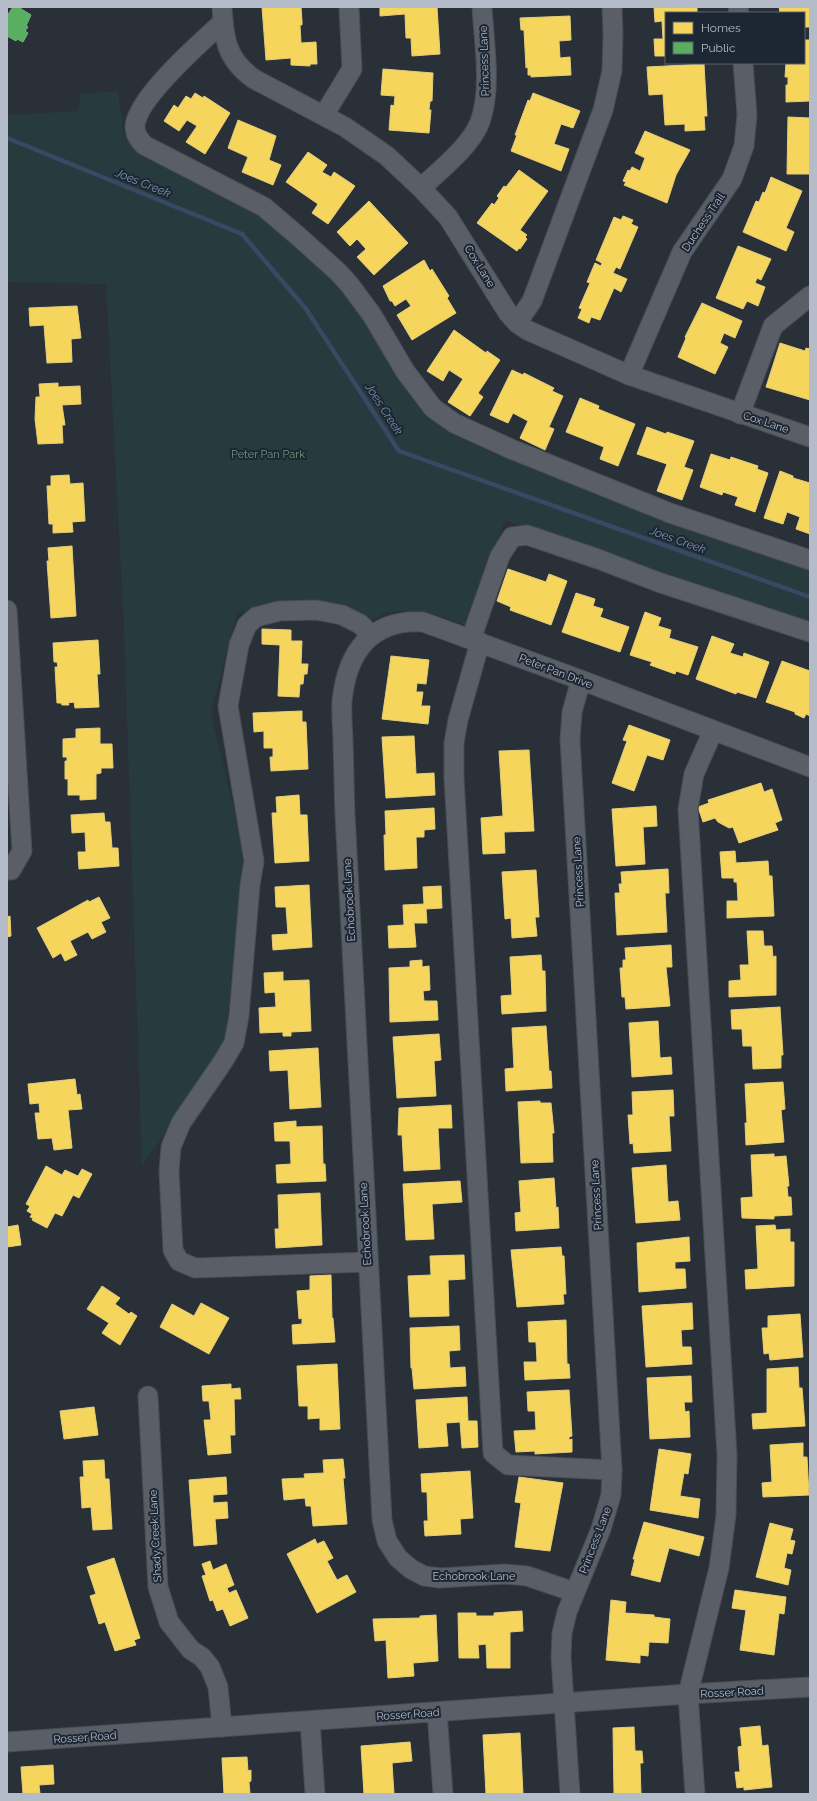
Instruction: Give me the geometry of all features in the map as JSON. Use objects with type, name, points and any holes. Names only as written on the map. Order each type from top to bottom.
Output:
[{"type":"street","points":[[324,115],[352,69],[349,7]]},
{"type":"street","name":"Princess Lane","points":[[421,188],[457,154],[480,123],[485,102],[486,80],[482,7]]},
{"type":"street","points":[[517,323],[532,301],[603,110],[612,71],[612,7]]},
{"type":"street","points":[[222,14],[153,93],[141,111],[135,125],[136,136],[144,145],[264,207],[338,272],[372,315],[405,371],[433,408],[454,424],[511,449],[670,513],[810,560]]},
{"type":"street","name":"Cox Lane","points":[[222,14],[225,43],[232,58],[242,71],[254,79],[345,127],[387,156],[421,188],[448,217],[508,312],[517,323],[527,330],[629,375],[810,437]]},
{"type":"street","name":"Duchess Trail","points":[[629,375],[682,252],[732,179],[744,146],[747,115],[743,64]]},
{"type":"street","points":[[740,414],[773,326],[810,296]]},
{"type":"street","points":[[612,1470],[508,1466],[493,1453],[454,778],[454,743],[476,641],[500,556],[512,537],[527,535],[598,558],[710,600],[810,632]]},
{"type":"street","points":[[7,610],[11,745],[22,851],[11,870],[7,870]]},
{"type":"street","points":[[367,1262],[195,1268],[179,1261],[173,1250],[169,1170],[171,1147],[181,1123],[234,1043],[240,1016],[250,885],[254,861],[228,706],[242,638],[247,625],[256,617],[279,611],[316,610],[342,615],[360,624],[371,635]]},
{"type":"street","name":"Peter Pan Drive","points":[[342,701],[348,668],[358,648],[371,635],[397,624],[423,622],[810,767]]},
{"type":"street","name":"Princess Lane","points":[[570,1794],[563,1703],[561,1657],[562,1633],[574,1592],[605,1515],[611,1495],[612,1470],[570,739],[572,712],[581,680]]},
{"type":"street","name":"Echobrook Lane","points":[[342,701],[345,814],[367,1262],[382,1520],[387,1541],[402,1562],[424,1576],[440,1578],[505,1574],[527,1576],[574,1592]]},
{"type":"street","points":[[695,1794],[688,1694],[719,1568],[726,1515],[727,1455],[688,809],[694,774],[713,731]]},
{"type":"street","name":"Shady Creek Lane","points":[[148,1396],[158,1587],[169,1622],[191,1650],[202,1657],[210,1667],[218,1687],[222,1727]]},
{"type":"street","name":"Rosser Road","points":[[7,1742],[688,1694],[810,1687]]},
{"type":"street","points":[[437,1712],[443,1794]]},
{"type":"street","points":[[310,1721],[315,1794]]},
{"type":"green space","name":"Peter Pan Park","points":[[118,91],[124,136],[253,209],[302,248],[356,303],[412,396],[446,430],[810,567],[810,636],[505,520],[468,626],[427,612],[399,611],[383,614],[366,623],[264,607],[237,613],[211,713],[243,848],[225,1049],[142,1166],[124,628],[106,284],[7,282],[7,115],[78,111],[81,94]]},
{"type":"building: Homes","points":[[262,7],[301,7],[301,43],[316,42],[317,64],[310,64],[310,66],[291,65],[291,58],[266,60]]},
{"type":"building: Homes","points":[[380,7],[437,7],[440,54],[412,56],[411,38],[406,38],[405,14],[380,16]]},
{"type":"building: Homes","points":[[654,7],[697,7],[697,12],[665,12],[665,56],[655,56],[654,39],[663,39],[662,21],[655,22]]},
{"type":"building: Homes","points":[[779,7],[810,7],[810,27],[805,27],[805,12],[780,12]]},
{"type":"building: Homes","points":[[570,16],[571,40],[559,41],[560,58],[570,57],[571,75],[531,77],[531,75],[528,75],[528,67],[526,68],[524,30],[521,30],[520,18]]},
{"type":"building: Homes","points":[[805,40],[810,40],[810,101],[786,102],[786,85],[788,85],[788,77],[785,77],[786,64],[805,64]]},
{"type":"building: Homes","points":[[704,64],[707,116],[704,116],[705,130],[685,131],[685,124],[665,125],[663,94],[649,95],[647,67]]},
{"type":"building: Homes","points":[[383,69],[433,73],[432,101],[430,101],[429,110],[431,110],[429,133],[389,130],[391,105],[394,106],[395,96],[381,95]]},
{"type":"building: Homes","points":[[195,93],[203,98],[204,96],[230,113],[205,154],[186,142],[197,126],[187,120],[179,131],[164,121],[174,105],[178,108],[186,96],[191,99]]},
{"type":"building: Homes","points":[[533,93],[580,111],[573,128],[561,124],[554,144],[569,149],[561,171],[511,151],[517,135],[515,135],[528,100],[530,101]]},
{"type":"building: Homes","points":[[788,117],[810,118],[810,174],[787,174]]},
{"type":"building: Homes","points":[[238,120],[276,136],[269,160],[281,165],[273,185],[242,172],[248,157],[228,148]]},
{"type":"building: Homes","points":[[645,131],[690,150],[676,175],[667,203],[624,185],[626,182],[623,181],[628,170],[630,171],[632,167],[640,171],[645,158],[635,153]]},
{"type":"building: Homes","points":[[308,152],[327,165],[322,172],[331,177],[334,172],[355,186],[328,224],[312,213],[318,204],[286,182]]},
{"type":"building: Homes","points":[[519,170],[548,191],[520,230],[527,235],[525,237],[527,239],[517,251],[477,223],[492,203],[494,205],[499,198],[497,196],[504,186],[506,187]]},
{"type":"building: Homes","points":[[771,177],[802,191],[786,228],[794,232],[786,251],[743,232],[756,201],[759,202],[763,192],[765,193]]},
{"type":"building: Homes","points":[[369,201],[408,243],[374,275],[357,257],[366,249],[357,239],[350,246],[337,232]]},
{"type":"building: Homes","points":[[623,216],[633,220],[631,224],[638,227],[620,269],[616,267],[613,273],[627,279],[621,292],[614,288],[600,320],[591,317],[589,323],[578,318],[582,309],[579,308],[590,283],[587,282],[595,263],[601,266],[602,263],[596,260],[614,217],[621,220]]},
{"type":"building: Homes","points":[[738,246],[771,259],[761,280],[757,278],[755,283],[765,287],[758,306],[747,301],[743,309],[716,298]]},
{"type":"building: Homes","points":[[424,260],[430,271],[432,269],[449,296],[447,298],[456,313],[412,340],[397,315],[411,306],[406,299],[395,306],[392,301],[390,301],[383,286]]},
{"type":"building: Homes","points":[[702,303],[742,321],[735,338],[724,333],[720,343],[728,347],[715,374],[678,357],[686,338],[685,337]]},
{"type":"building: Homes","points":[[77,306],[81,338],[71,339],[72,362],[47,363],[44,325],[30,326],[29,308]]},
{"type":"building: Homes","points":[[454,330],[486,353],[487,351],[500,360],[478,393],[483,397],[470,416],[448,402],[463,379],[449,370],[443,381],[427,371]]},
{"type":"building: Homes","points":[[780,343],[805,351],[806,348],[810,349],[810,400],[766,387]]},
{"type":"building: Homes","points":[[512,370],[523,375],[524,373],[554,388],[552,391],[563,396],[549,427],[554,429],[545,450],[520,438],[528,421],[513,413],[508,423],[490,415]]},
{"type":"building: Homes","points":[[58,383],[58,387],[80,386],[81,404],[62,405],[65,425],[62,425],[63,443],[38,444],[35,419],[36,397],[40,397],[39,384]]},
{"type":"building: Homes","points":[[580,398],[599,406],[598,409],[635,424],[618,466],[600,459],[604,447],[566,432]]},
{"type":"building: Homes","points":[[647,427],[666,434],[667,432],[694,441],[684,467],[693,470],[682,500],[657,491],[667,464],[637,454]]},
{"type":"building: Homes","points":[[711,454],[730,460],[731,457],[758,466],[757,469],[768,473],[755,512],[735,505],[738,497],[723,492],[722,495],[700,487]]},
{"type":"building: Homes","points":[[780,471],[793,476],[793,478],[810,483],[810,534],[796,529],[800,517],[787,512],[783,524],[764,518]]},
{"type":"building: Homes","points":[[69,475],[70,484],[83,483],[85,521],[72,522],[73,532],[53,533],[53,524],[49,524],[47,486],[51,486],[51,476]]},
{"type":"building: Homes","points":[[72,546],[76,616],[51,618],[47,561],[49,561],[48,548]]},
{"type":"building: Homes","points":[[508,569],[546,582],[549,574],[567,581],[551,625],[510,610],[511,607],[497,601]]},
{"type":"building: Homes","points":[[576,593],[595,599],[593,606],[603,609],[600,617],[629,627],[620,652],[562,632]]},
{"type":"building: Homes","points":[[645,612],[661,618],[658,626],[671,630],[669,638],[698,647],[688,675],[676,671],[675,674],[650,665],[652,662],[630,655]]},
{"type":"building: Homes","points":[[262,629],[291,630],[291,641],[302,641],[301,664],[308,664],[307,674],[304,674],[303,684],[300,684],[299,697],[278,696],[280,645],[262,644]]},
{"type":"building: Homes","points":[[712,636],[734,644],[730,653],[743,657],[744,653],[769,662],[756,698],[737,692],[736,694],[696,679]]},
{"type":"building: Homes","points":[[98,640],[100,674],[97,674],[99,707],[75,708],[74,702],[68,703],[69,705],[57,703],[55,667],[58,667],[57,662],[54,662],[53,643]]},
{"type":"building: Homes","points":[[391,656],[429,660],[426,684],[417,683],[416,692],[423,692],[421,706],[430,706],[428,724],[382,719]]},
{"type":"building: Homes","points":[[782,661],[810,671],[810,716],[806,714],[804,718],[795,714],[795,712],[766,702]]},
{"type":"building: Homes","points":[[302,711],[302,722],[306,722],[308,769],[271,771],[270,757],[273,757],[273,748],[264,748],[264,731],[254,732],[253,713]]},
{"type":"building: Homes","points":[[629,725],[670,740],[663,760],[647,755],[634,791],[612,783],[627,741],[623,740]]},
{"type":"building: Homes","points":[[100,728],[100,744],[112,744],[113,768],[101,768],[101,773],[96,774],[96,799],[80,800],[80,795],[68,795],[68,779],[65,779],[65,761],[67,761],[67,757],[63,757],[63,739],[76,738],[76,729]]},
{"type":"building: Homes","points":[[414,736],[416,774],[434,773],[435,795],[386,798],[382,737]]},
{"type":"building: Homes","points":[[529,750],[534,831],[504,832],[505,853],[483,854],[481,818],[503,816],[499,751]]},
{"type":"building: Homes","points":[[761,783],[764,792],[772,789],[782,820],[775,823],[778,830],[739,843],[733,827],[729,828],[718,822],[715,818],[703,822],[698,807],[709,803],[708,800]]},
{"type":"building: Homes","points":[[299,795],[300,815],[307,815],[309,861],[275,863],[272,813],[277,813],[276,797]]},
{"type":"building: Homes","points":[[656,806],[657,826],[643,827],[645,864],[616,866],[612,809]]},
{"type":"building: Homes","points":[[434,808],[435,829],[424,830],[424,837],[416,837],[417,868],[385,870],[385,811]]},
{"type":"building: Homes","points":[[104,813],[105,822],[110,822],[112,848],[118,848],[119,866],[79,869],[78,852],[86,852],[85,832],[72,833],[71,815]]},
{"type":"building: Homes","points":[[735,851],[736,863],[768,861],[769,876],[772,876],[774,916],[727,918],[727,901],[738,901],[737,882],[734,882],[734,878],[722,878],[720,852]]},
{"type":"building: Homes","points":[[668,869],[669,893],[665,893],[667,932],[617,935],[615,893],[620,893],[619,884],[622,884],[621,872]]},
{"type":"building: Homes","points":[[536,870],[539,917],[535,917],[537,936],[512,938],[511,918],[505,919],[502,872]]},
{"type":"building: Homes","points":[[309,885],[312,947],[273,950],[272,935],[288,934],[286,907],[276,907],[275,887]]},
{"type":"building: Homes","points":[[441,886],[442,908],[426,909],[427,923],[414,923],[416,947],[389,948],[388,926],[404,925],[403,905],[424,904],[423,887]]},
{"type":"building: Homes","points":[[99,897],[110,918],[101,922],[106,932],[92,939],[88,932],[70,941],[77,955],[65,961],[61,953],[53,958],[37,928],[88,900],[89,902]]},
{"type":"building: Homes","points":[[10,916],[11,936],[7,937],[7,917]]},
{"type":"building: Homes","points":[[747,931],[763,931],[764,946],[772,946],[773,957],[776,956],[776,995],[729,997],[729,981],[741,980],[740,965],[749,965]]},
{"type":"building: Homes","points":[[671,945],[672,967],[666,967],[670,1006],[626,1009],[625,997],[622,997],[620,968],[623,968],[623,960],[626,960],[625,948]]},
{"type":"building: Homes","points":[[541,955],[542,971],[545,971],[546,1011],[502,1014],[501,996],[512,995],[510,957]]},
{"type":"building: Homes","points":[[422,960],[422,967],[429,966],[430,990],[423,991],[424,1001],[437,1001],[438,1020],[390,1022],[389,968],[410,967],[410,961]]},
{"type":"building: Homes","points":[[283,972],[283,981],[309,980],[311,1031],[291,1032],[291,1036],[283,1036],[283,1032],[260,1033],[259,1008],[276,1007],[275,992],[265,993],[264,973]]},
{"type":"building: Homes","points":[[780,1007],[783,1055],[781,1055],[781,1068],[753,1069],[752,1046],[743,1046],[742,1029],[732,1029],[731,1010]]},
{"type":"building: Homes","points":[[658,1021],[660,1058],[671,1057],[672,1074],[632,1077],[629,1023]]},
{"type":"building: Homes","points":[[546,1026],[549,1071],[551,1071],[552,1088],[506,1091],[505,1069],[514,1068],[512,1028]]},
{"type":"building: Homes","points":[[439,1034],[441,1060],[434,1061],[436,1096],[397,1098],[393,1037]]},
{"type":"building: Homes","points":[[318,1048],[321,1107],[290,1109],[288,1070],[270,1071],[269,1051]]},
{"type":"building: Homes","points":[[75,1079],[77,1095],[80,1094],[82,1109],[68,1110],[72,1148],[54,1150],[52,1138],[38,1139],[35,1113],[40,1113],[39,1103],[30,1104],[28,1084]]},
{"type":"building: Homes","points":[[783,1082],[785,1109],[781,1110],[784,1142],[746,1145],[745,1123],[747,1123],[745,1084]]},
{"type":"building: Homes","points":[[673,1090],[674,1116],[669,1116],[671,1151],[634,1153],[633,1143],[630,1144],[628,1115],[633,1115],[632,1092]]},
{"type":"building: Homes","points":[[540,1101],[540,1103],[551,1103],[554,1133],[552,1133],[553,1162],[521,1163],[518,1102]]},
{"type":"building: Homes","points":[[451,1105],[452,1128],[438,1128],[440,1169],[404,1171],[402,1135],[398,1135],[399,1108]]},
{"type":"building: Homes","points":[[296,1121],[296,1127],[322,1126],[323,1164],[325,1164],[326,1181],[277,1183],[276,1165],[291,1164],[290,1141],[275,1141],[274,1123]]},
{"type":"building: Homes","points":[[774,1154],[774,1157],[786,1156],[789,1186],[787,1186],[788,1197],[791,1197],[792,1215],[774,1216],[774,1219],[742,1218],[741,1198],[753,1197],[751,1155]]},
{"type":"building: Homes","points":[[666,1165],[668,1202],[678,1201],[680,1220],[636,1223],[632,1168]]},
{"type":"building: Homes","points":[[46,1166],[62,1175],[65,1170],[78,1176],[82,1169],[92,1174],[79,1198],[73,1195],[62,1216],[55,1213],[47,1228],[32,1220],[33,1218],[30,1217],[32,1214],[27,1211],[30,1206],[26,1204]]},
{"type":"building: Homes","points":[[554,1178],[559,1228],[516,1231],[515,1213],[521,1212],[519,1181]]},
{"type":"building: Homes","points":[[460,1181],[462,1202],[432,1204],[434,1239],[406,1240],[403,1184]]},
{"type":"building: Homes","points":[[320,1193],[322,1245],[276,1248],[275,1229],[279,1229],[278,1195]]},
{"type":"building: Homes","points":[[18,1225],[21,1245],[7,1247],[7,1227]]},
{"type":"building: Homes","points":[[775,1225],[776,1230],[790,1229],[790,1242],[794,1242],[794,1286],[746,1289],[745,1270],[758,1269],[756,1226]]},
{"type":"building: Homes","points":[[689,1237],[690,1261],[675,1262],[675,1269],[685,1269],[686,1288],[639,1292],[637,1243]]},
{"type":"building: Homes","points":[[561,1247],[562,1256],[564,1256],[566,1294],[563,1294],[564,1304],[517,1307],[511,1250]]},
{"type":"building: Homes","points":[[464,1255],[465,1279],[448,1280],[449,1316],[410,1317],[408,1276],[431,1275],[430,1256]]},
{"type":"building: Homes","points":[[331,1275],[332,1318],[335,1342],[293,1344],[292,1325],[302,1324],[302,1318],[299,1319],[297,1291],[310,1290],[310,1276]]},
{"type":"building: Homes","points":[[102,1286],[120,1298],[115,1304],[129,1314],[131,1312],[137,1316],[120,1345],[102,1333],[109,1323],[87,1309]]},
{"type":"building: Homes","points":[[201,1303],[229,1318],[209,1354],[160,1327],[172,1304],[194,1316]]},
{"type":"building: Homes","points":[[692,1303],[693,1329],[681,1330],[682,1347],[691,1347],[692,1364],[646,1367],[642,1306]]},
{"type":"building: Homes","points":[[800,1314],[803,1357],[770,1360],[769,1353],[764,1354],[762,1328],[768,1328],[768,1316]]},
{"type":"building: Homes","points":[[566,1320],[567,1364],[569,1364],[570,1378],[525,1380],[524,1362],[537,1362],[536,1342],[529,1342],[528,1322]]},
{"type":"building: Homes","points":[[459,1326],[460,1350],[449,1351],[450,1368],[465,1367],[466,1386],[414,1389],[411,1368],[410,1328]]},
{"type":"building: Homes","points":[[337,1364],[340,1429],[320,1430],[320,1418],[308,1419],[308,1406],[299,1406],[297,1366]]},
{"type":"building: Homes","points":[[798,1367],[799,1388],[802,1388],[805,1426],[753,1429],[752,1414],[767,1413],[767,1369]]},
{"type":"building: Homes","points":[[691,1376],[692,1402],[684,1402],[685,1412],[689,1411],[690,1437],[650,1439],[647,1378]]},
{"type":"building: Homes","points":[[231,1384],[231,1389],[240,1388],[241,1399],[234,1399],[235,1435],[230,1435],[231,1453],[208,1455],[204,1420],[211,1420],[209,1401],[203,1401],[202,1386]]},
{"type":"building: Homes","points":[[569,1390],[572,1436],[569,1437],[569,1440],[572,1439],[572,1452],[535,1454],[535,1451],[516,1452],[514,1431],[536,1430],[535,1411],[528,1411],[527,1392]]},
{"type":"building: Homes","points":[[467,1397],[468,1421],[477,1421],[478,1447],[462,1448],[460,1422],[446,1423],[448,1446],[419,1448],[416,1400]]},
{"type":"building: Homes","points":[[94,1407],[98,1435],[64,1439],[60,1411]]},
{"type":"building: Homes","points":[[803,1443],[803,1457],[807,1457],[809,1495],[763,1497],[762,1483],[772,1482],[770,1445]]},
{"type":"building: Homes","points":[[659,1449],[691,1454],[688,1474],[684,1473],[680,1496],[700,1499],[698,1518],[650,1510]]},
{"type":"building: Homes","points":[[343,1459],[347,1524],[313,1526],[311,1506],[306,1506],[305,1498],[284,1500],[282,1479],[305,1478],[304,1474],[324,1473],[323,1460]]},
{"type":"building: Homes","points":[[104,1460],[105,1479],[109,1479],[112,1529],[93,1530],[91,1507],[82,1508],[80,1477],[84,1477],[83,1461]]},
{"type":"building: Homes","points":[[470,1471],[473,1518],[460,1519],[461,1534],[425,1536],[424,1521],[428,1521],[427,1492],[422,1492],[421,1474]]},
{"type":"building: Homes","points":[[226,1477],[227,1494],[213,1495],[213,1503],[227,1502],[228,1518],[215,1519],[217,1544],[194,1546],[189,1480]]},
{"type":"building: Homes","points":[[519,1477],[563,1483],[550,1551],[515,1547],[521,1503],[515,1502]]},
{"type":"building: Homes","points":[[644,1522],[704,1537],[699,1556],[669,1548],[660,1582],[631,1575],[635,1559],[633,1559]]},
{"type":"building: Homes","points":[[770,1523],[793,1529],[790,1540],[795,1541],[792,1554],[787,1553],[784,1568],[791,1570],[788,1585],[756,1577]]},
{"type":"building: Homes","points":[[315,1539],[317,1544],[324,1541],[333,1558],[327,1561],[337,1580],[347,1575],[356,1592],[317,1613],[287,1554]]},
{"type":"building: Homes","points":[[114,1558],[140,1638],[134,1640],[136,1645],[115,1651],[105,1622],[99,1624],[90,1596],[96,1594],[87,1567]]},
{"type":"building: Homes","points":[[210,1561],[213,1570],[226,1564],[234,1585],[227,1588],[229,1593],[236,1590],[248,1618],[230,1626],[223,1609],[217,1611],[213,1600],[210,1601],[202,1576],[206,1575],[202,1564]]},
{"type":"building: Homes","points":[[735,1590],[786,1597],[784,1614],[779,1613],[774,1655],[740,1650],[746,1610],[732,1608]]},
{"type":"building: Homes","points":[[611,1600],[626,1602],[625,1613],[654,1615],[654,1617],[670,1619],[668,1643],[649,1642],[648,1656],[640,1655],[640,1663],[606,1660]]},
{"type":"building: Homes","points":[[522,1611],[523,1631],[510,1632],[510,1668],[487,1668],[486,1644],[478,1645],[479,1658],[459,1658],[458,1613],[476,1613],[476,1616],[494,1616],[494,1613]]},
{"type":"building: Homes","points":[[436,1615],[438,1661],[413,1663],[414,1676],[388,1678],[386,1640],[375,1641],[373,1619],[420,1618],[420,1616]]},
{"type":"building: Homes","points":[[760,1726],[762,1746],[768,1745],[772,1787],[744,1790],[744,1787],[737,1788],[735,1772],[740,1772],[738,1747],[742,1746],[740,1728]]},
{"type":"building: Homes","points":[[634,1727],[635,1751],[642,1751],[643,1763],[640,1763],[641,1794],[614,1794],[613,1728]]},
{"type":"building: Homes","points":[[520,1733],[523,1794],[486,1794],[483,1735]]},
{"type":"building: Homes","points":[[410,1742],[412,1761],[392,1763],[394,1794],[364,1794],[361,1746]]},
{"type":"building: Homes","points":[[247,1757],[248,1771],[251,1770],[251,1781],[249,1782],[250,1794],[224,1794],[222,1758]]},
{"type":"building: Homes","points":[[53,1765],[54,1784],[39,1785],[40,1794],[23,1794],[21,1767]]},
{"type":"building: Public","points":[[13,7],[18,7],[31,15],[26,26],[28,27],[25,31],[28,33],[23,42],[17,39],[16,41],[7,36],[7,16]]},
{"type":"waterway","name":"Joes Creek","points":[[7,138],[242,234],[306,309],[399,451],[810,597]]}]
